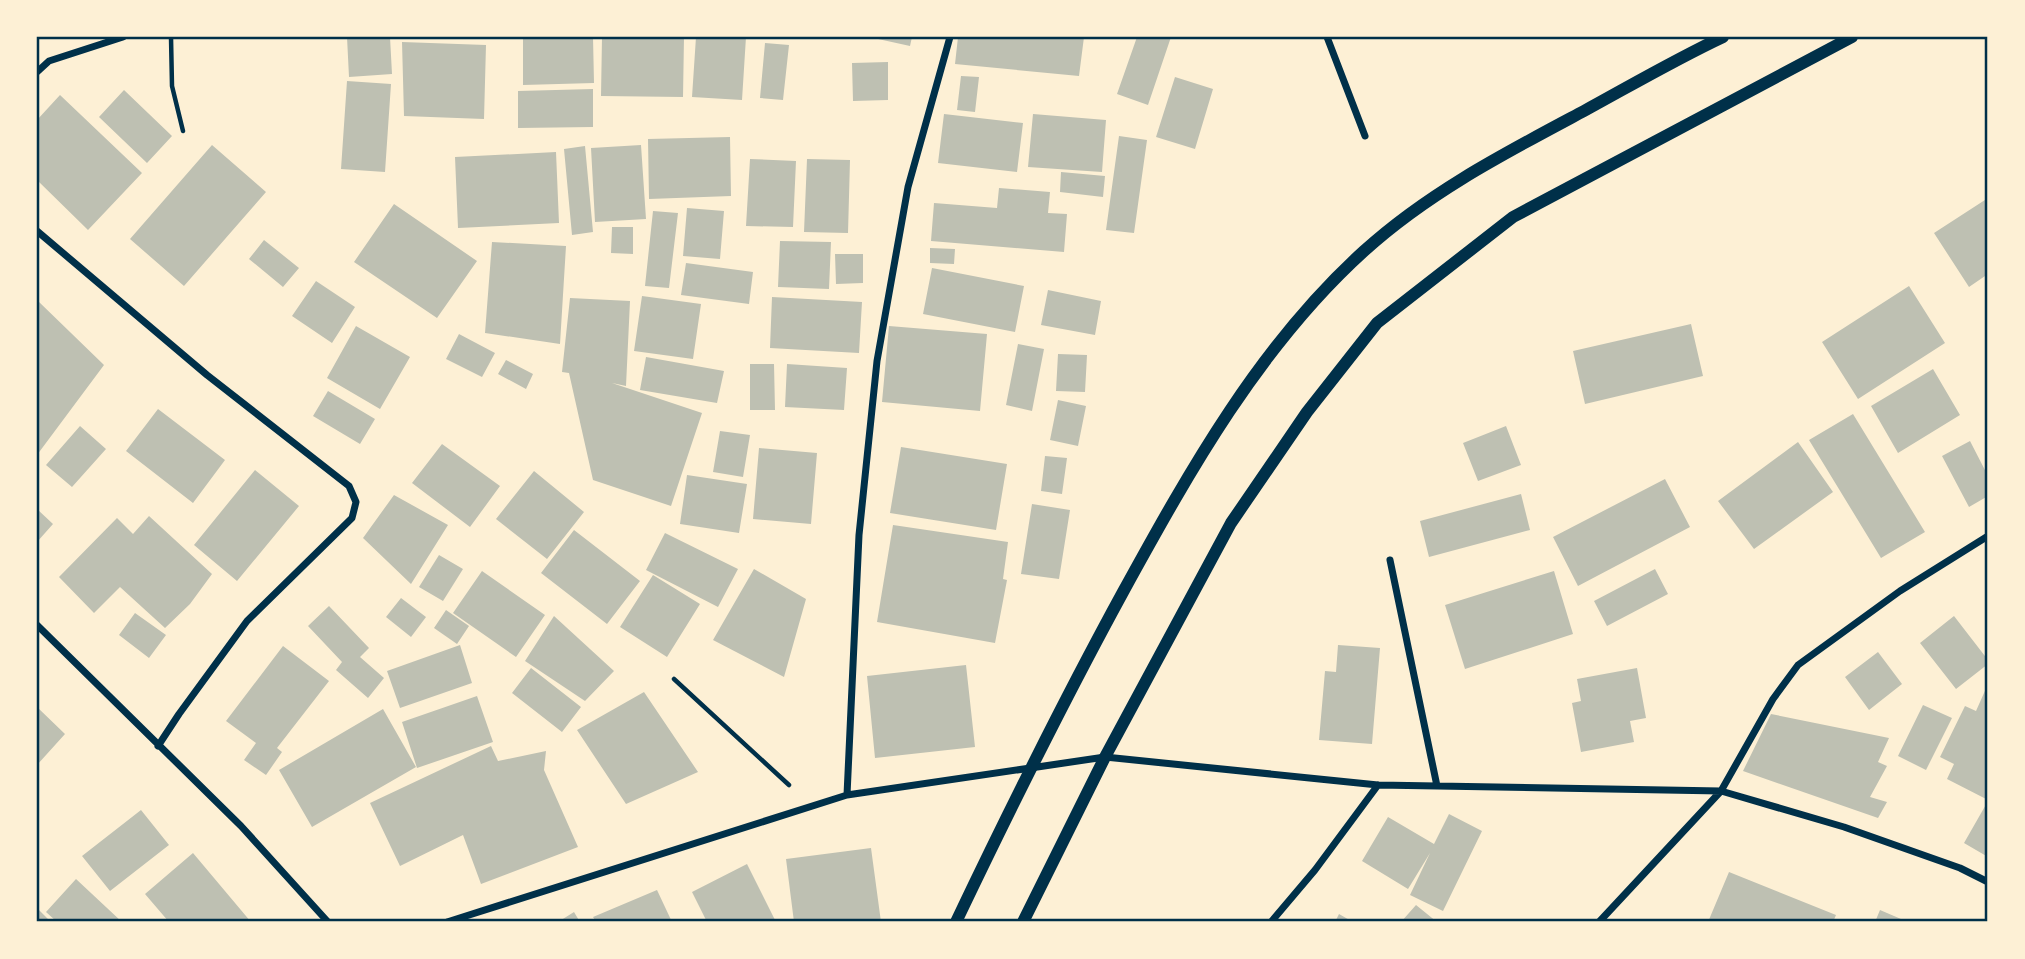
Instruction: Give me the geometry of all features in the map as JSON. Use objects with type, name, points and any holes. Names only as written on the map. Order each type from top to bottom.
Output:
[{"type":"street","points":[[37,72],[49,61],[123,37]]},
{"type":"street","points":[[847,795],[859,535],[877,361],[908,187],[950,37]]},
{"type":"street","points":[[1327,37],[1365,136]]},
{"type":"street","points":[[956,922],[1081,670],[1195,465],[1246,387],[1323,290],[1366,249],[1440,191],[1496,158],[1723,37]]},
{"type":"street","points":[[1023,922],[1105,757],[1231,523],[1307,412],[1377,323],[1513,217],[1852,37]]},
{"type":"street","points":[[37,231],[207,375],[349,486],[356,502],[352,517],[247,621],[158,746]]},
{"type":"street","points":[[1598,922],[1721,791],[1773,699],[1798,665],[1900,591],[1988,536]]},
{"type":"street","points":[[1390,560],[1437,786]]},
{"type":"street","points":[[37,625],[241,827],[328,922]]},
{"type":"street","points":[[447,922],[847,795],[1105,757],[1378,785],[1721,791],[1844,827],[1960,869],[1988,882]]},
{"type":"street","points":[[1271,922],[1315,870],[1378,785]]},
{"type":"path","points":[[171,37],[172,86],[183,131]]},
{"type":"path","points":[[674,679],[812,805]]},
{"type":"building","points":[[347,37],[390,37],[392,74],[349,77]]},
{"type":"building","points":[[523,37],[593,37],[594,83],[523,85]]},
{"type":"building","points":[[602,37],[684,37],[683,97],[601,96]]},
{"type":"building","points":[[696,37],[746,37],[742,100],[692,97]]},
{"type":"building","points":[[869,37],[912,37],[910,46]]},
{"type":"building","points":[[958,37],[1084,37],[1079,76],[955,64]]},
{"type":"building","points":[[1137,37],[1171,37],[1148,105],[1117,94]]},
{"type":"building","points":[[402,42],[486,45],[484,119],[404,116]]},
{"type":"building","points":[[765,43],[789,45],[783,100],[760,98]]},
{"type":"building","points":[[888,62],[888,100],[853,101],[852,63]]},
{"type":"building","points":[[961,76],[979,77],[975,112],[957,110]]},
{"type":"building","points":[[1175,77],[1213,89],[1195,149],[1156,137]]},
{"type":"building","points":[[347,81],[391,84],[385,172],[341,169]]},
{"type":"building","points":[[593,89],[593,127],[518,128],[518,91]]},
{"type":"building","points":[[124,90],[172,136],[147,163],[99,117]]},
{"type":"building","points":[[60,95],[142,173],[88,230],[37,180],[37,120]]},
{"type":"building","points":[[944,114],[1023,123],[1017,172],[938,163]]},
{"type":"building","points":[[1033,114],[1106,120],[1102,172],[1028,167]]},
{"type":"building","points":[[1119,136],[1147,140],[1134,233],[1106,230]]},
{"type":"building","points":[[730,137],[731,196],[649,199],[648,139]]},
{"type":"building","points":[[212,145],[266,192],[184,286],[130,239]]},
{"type":"building","points":[[641,145],[646,219],[595,222],[591,148]]},
{"type":"building","points":[[585,146],[593,232],[572,235],[564,149]]},
{"type":"building","points":[[556,152],[559,223],[458,228],[455,157]]},
{"type":"building","points":[[750,159],[796,161],[793,227],[746,226]]},
{"type":"building","points":[[807,159],[850,160],[848,233],[804,232]]},
{"type":"building","points":[[1061,172],[1105,176],[1103,197],[1060,192]]},
{"type":"building","points":[[999,188],[1050,192],[1048,213],[1067,214],[1064,252],[931,241],[934,203],[997,208]]},
{"type":"building","points":[[1988,198],[1988,274],[1969,287],[1934,233]]},
{"type":"building","points":[[394,204],[477,261],[437,318],[354,262]]},
{"type":"building","points":[[687,208],[724,211],[720,259],[683,256]]},
{"type":"building","points":[[653,211],[678,213],[669,288],[645,286]]},
{"type":"building","points":[[612,227],[633,227],[633,254],[611,253]]},
{"type":"building","points":[[264,240],[299,268],[283,287],[249,259]]},
{"type":"building","points":[[780,241],[831,242],[829,289],[778,287]]},
{"type":"building","points":[[492,242],[566,246],[560,344],[485,333]]},
{"type":"building","points":[[930,248],[955,249],[954,264],[930,263]]},
{"type":"building","points":[[835,254],[863,254],[863,283],[836,284]]},
{"type":"building","points":[[686,263],[753,272],[749,304],[681,295]]},
{"type":"building","points":[[932,268],[1024,286],[1015,332],[923,314]]},
{"type":"building","points":[[316,281],[355,307],[332,343],[292,316]]},
{"type":"building","points":[[1909,286],[1945,343],[1858,399],[1822,342]]},
{"type":"building","points":[[1048,290],[1101,301],[1095,335],[1041,325]]},
{"type":"building","points":[[642,296],[701,304],[693,359],[634,351]]},
{"type":"building","points":[[772,297],[862,302],[859,353],[770,348]]},
{"type":"building","points":[[570,298],[630,301],[626,386],[612,383],[702,413],[671,506],[593,480],[569,373],[562,372]]},
{"type":"building","points":[[37,300],[104,365],[37,455]]},
{"type":"building","points":[[1691,324],[1703,376],[1585,404],[1573,351]]},
{"type":"building","points":[[356,326],[410,357],[380,409],[327,378]]},
{"type":"building","points":[[889,326],[987,334],[980,411],[882,402]]},
{"type":"building","points":[[459,334],[495,353],[482,377],[446,359]]},
{"type":"building","points":[[1018,344],[1044,349],[1032,411],[1006,405]]},
{"type":"building","points":[[1058,354],[1087,355],[1085,392],[1056,391]]},
{"type":"building","points":[[646,357],[724,371],[717,403],[640,390]]},
{"type":"building","points":[[506,360],[533,374],[526,389],[498,374]]},
{"type":"building","points":[[750,364],[774,364],[775,410],[750,410]]},
{"type":"building","points":[[787,364],[847,368],[844,410],[785,407]]},
{"type":"building","points":[[1933,369],[1960,415],[1898,453],[1871,406]]},
{"type":"building","points":[[328,391],[375,419],[360,444],[313,416]]},
{"type":"building","points":[[1058,400],[1086,406],[1078,446],[1050,440]]},
{"type":"building","points":[[158,409],[225,460],[193,503],[126,451]]},
{"type":"building","points":[[1853,414],[1925,532],[1881,558],[1809,440]]},
{"type":"building","points":[[80,426],[106,449],[72,487],[46,465]]},
{"type":"building","points":[[1506,426],[1521,465],[1478,481],[1463,443]]},
{"type":"building","points":[[720,431],[750,435],[743,477],[713,472]]},
{"type":"building","points":[[1970,441],[1988,476],[1988,496],[1969,507],[1942,456]]},
{"type":"building","points":[[1798,442],[1833,492],[1754,549],[1718,501]]},
{"type":"building","points":[[442,444],[500,486],[470,527],[412,483]]},
{"type":"building","points":[[901,447],[1007,464],[996,530],[890,513]]},
{"type":"building","points":[[759,448],[817,453],[811,524],[753,519]]},
{"type":"building","points":[[1045,456],[1067,458],[1062,494],[1041,491]]},
{"type":"building","points":[[255,470],[299,506],[237,581],[194,545]]},
{"type":"building","points":[[534,471],[584,512],[547,559],[496,519]]},
{"type":"building","points":[[687,475],[747,484],[739,533],[680,524]]},
{"type":"building","points":[[1665,479],[1690,527],[1578,586],[1553,537]]},
{"type":"building","points":[[1521,494],[1530,530],[1429,557],[1420,521]]},
{"type":"building","points":[[394,495],[448,525],[411,584],[363,538]]},
{"type":"building","points":[[1032,504],[1070,510],[1059,579],[1021,574]]},
{"type":"building","points":[[37,509],[53,524],[37,542]]},
{"type":"building","points":[[149,516],[212,574],[190,604],[165,628],[120,587],[94,613],[59,577],[117,518],[133,534]]},
{"type":"building","points":[[893,525],[1008,542],[1003,579],[1007,580],[995,643],[877,622]]},
{"type":"building","points":[[574,530],[640,581],[607,624],[541,573]]},
{"type":"building","points":[[665,533],[738,569],[718,607],[646,570]]},
{"type":"building","points":[[439,555],[463,569],[443,601],[419,587]]},
{"type":"building","points":[[754,569],[806,599],[784,677],[713,640]]},
{"type":"building","points":[[1655,569],[1668,594],[1607,626],[1594,601]]},
{"type":"building","points":[[482,571],[545,615],[516,657],[453,613]]},
{"type":"building","points":[[1554,571],[1573,634],[1465,669],[1445,605]]},
{"type":"building","points":[[653,575],[700,604],[667,657],[620,627]]},
{"type":"building","points":[[401,598],[426,617],[411,637],[386,617]]},
{"type":"building","points":[[329,606],[369,648],[360,657],[384,678],[368,698],[336,670],[342,662],[308,626]]},
{"type":"building","points":[[446,610],[469,626],[457,644],[434,628]]},
{"type":"building","points":[[135,613],[166,635],[149,658],[119,635]]},
{"type":"building","points":[[554,616],[614,671],[585,701],[525,661]]},
{"type":"building","points":[[1954,616],[1988,660],[1988,664],[1956,689],[1920,643]]},
{"type":"building","points":[[460,645],[472,683],[400,708],[387,671]]},
{"type":"building","points":[[1338,645],[1380,648],[1372,744],[1319,740],[1325,671],[1336,672]]},
{"type":"building","points":[[283,646],[329,681],[277,748],[282,752],[266,775],[244,760],[256,743],[226,721]]},
{"type":"building","points":[[1878,652],[1902,684],[1869,710],[1845,677]]},
{"type":"building","points":[[966,665],[975,747],[875,758],[867,676]]},
{"type":"building","points":[[531,668],[581,707],[562,732],[512,693]]},
{"type":"building","points":[[1637,668],[1646,718],[1630,721],[1634,742],[1581,752],[1572,703],[1581,701],[1577,679]]},
{"type":"building","points":[[1988,684],[1988,800],[1947,779],[1954,764],[1940,757],[1965,706],[1976,711]]},
{"type":"building","points":[[644,692],[698,772],[626,804],[577,730]]},
{"type":"building","points":[[477,696],[493,742],[417,768],[402,722]]},
{"type":"building","points":[[1923,705],[1952,718],[1926,770],[1898,756]]},
{"type":"building","points":[[37,707],[65,734],[37,765]]},
{"type":"building","points":[[383,709],[416,767],[312,827],[279,770]]},
{"type":"building","points":[[1771,714],[1889,738],[1878,762],[1887,766],[1870,797],[1887,802],[1878,818],[1743,771]]},
{"type":"building","points":[[491,746],[498,761],[546,751],[544,770],[578,847],[481,884],[463,835],[400,866],[370,803]]},
{"type":"building","points":[[1988,801],[1988,857],[1964,843]]},
{"type":"building","points":[[141,810],[169,845],[110,891],[82,856]]},
{"type":"building","points":[[1449,814],[1482,831],[1443,911],[1410,895],[1430,853],[1408,889],[1362,861],[1388,817],[1434,844]]},
{"type":"building","points":[[871,848],[881,922],[794,922],[786,859]]},
{"type":"building","points":[[193,853],[251,922],[169,922],[145,894]]},
{"type":"building","points":[[747,864],[776,922],[707,922],[692,892]]},
{"type":"building","points":[[1729,872],[1836,915],[1833,922],[1708,922]]},
{"type":"building","points":[[76,879],[122,922],[57,922],[46,912]]},
{"type":"building","points":[[657,890],[672,922],[596,922],[593,917]]},
{"type":"building","points":[[1416,905],[1437,922],[1401,922]]},
{"type":"building","points":[[37,908],[51,922],[37,922]]},
{"type":"building","points":[[1880,910],[1908,922],[1875,922]]},
{"type":"building","points":[[574,912],[580,922],[558,922]]},
{"type":"building","points":[[1339,914],[1353,922],[1335,922]]}]
